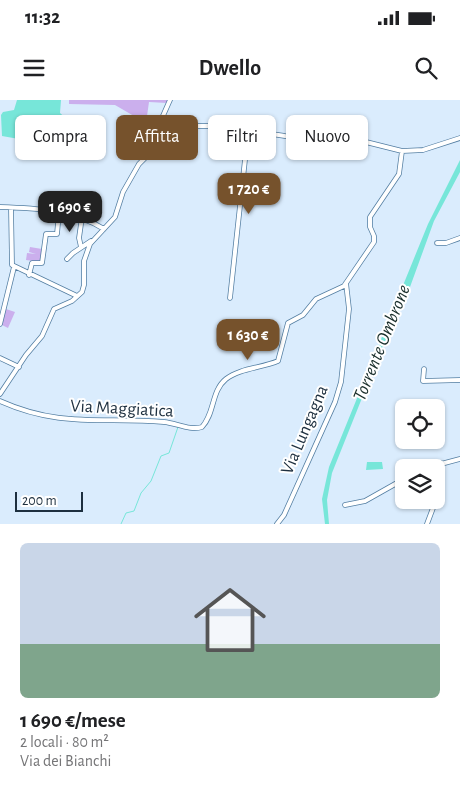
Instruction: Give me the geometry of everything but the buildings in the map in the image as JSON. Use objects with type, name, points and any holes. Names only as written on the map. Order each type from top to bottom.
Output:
[{"type":"street","points":[[164,115],[170,101]]},
{"type":"street","points":[[276,135],[346,137],[402,152],[423,150],[460,138]]},
{"type":"street","name":"Via Maggiatica","points":[[0,401],[36,415],[63,420],[156,422],[200,428],[211,415],[216,394],[227,378],[278,361],[288,324],[303,315],[316,299],[340,289],[346,283],[374,242],[374,236],[370,227],[370,217],[399,174],[402,152]]},
{"type":"street","points":[[67,259],[80,245],[92,240],[117,214],[122,194],[133,174],[144,160]]},
{"type":"street","points":[[230,298],[245,160]]},
{"type":"street","points":[[0,207],[59,212],[82,217],[104,229]]},
{"type":"street","points":[[11,208],[11,262],[14,268],[78,296]]},
{"type":"street","points":[[29,275],[33,263],[42,264],[46,234],[57,234],[59,212]]},
{"type":"street","points":[[80,245],[82,217]]},
{"type":"street","points":[[437,243],[446,243],[460,238]]},
{"type":"street","points":[[0,394],[42,336],[54,309],[78,296],[84,287],[84,261],[92,240]]},
{"type":"street","points":[[0,324],[14,268]]},
{"type":"street","name":"Via Lungagna","points":[[277,524],[282,517],[335,402],[342,376],[349,309],[346,283]]},
{"type":"street","points":[[0,358],[19,367]]},
{"type":"street","points":[[424,368],[423,381],[460,380]]},
{"type":"street","points":[[445,462],[460,459]]},
{"type":"street","points":[[345,505],[364,501],[395,483]]},
{"type":"street","points":[[427,524],[433,509]]},
{"type":"shaded area","points":[[69,100],[169,100],[167,103],[149,102],[147,115],[132,115],[115,105],[69,104]]},
{"type":"shaded area","points":[[30,247],[42,249],[40,262],[26,260],[27,253],[36,254],[29,252]]},
{"type":"shaded area","points":[[6,309],[15,312],[8,328],[0,324]]},
{"type":"water","points":[[17,100],[61,100],[60,113],[62,115],[15,115],[15,138],[2,136],[1,115],[3,112],[14,110]]},
{"type":"water","name":"Torrente Ombrone","points":[[460,160],[460,172],[434,221],[410,287],[382,348],[332,473],[327,500],[329,524],[325,524],[322,499],[329,467],[428,224]]},
{"type":"water","points":[[367,462],[382,462],[383,469],[366,470]]},
{"type":"waterway","points":[[121,524],[126,513],[134,511],[141,493],[151,481],[161,456],[169,453],[178,427]]}]
